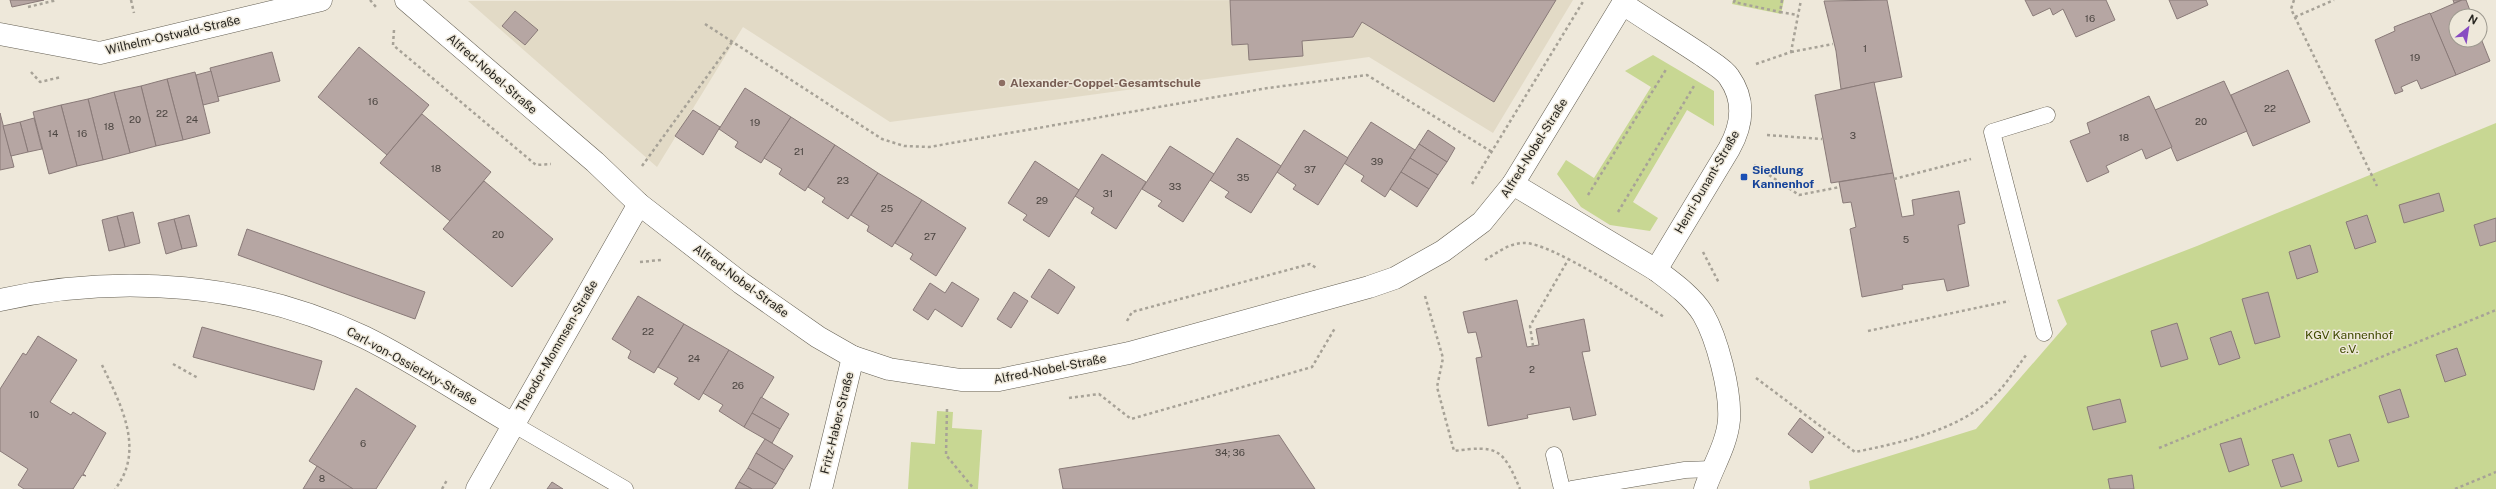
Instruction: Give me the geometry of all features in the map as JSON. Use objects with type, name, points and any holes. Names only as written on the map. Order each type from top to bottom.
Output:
[{"type":"street","name":"Wilhelm-Ostwald-Straße","points":[[0,34],[100,53],[321,0]]},
{"type":"street","name":"Alfred-Nobel-Straße","points":[[406,0],[596,162],[639,204],[741,283],[818,337],[853,357],[889,369],[924,376],[999,380],[1129,353],[1361,290],[1396,278],[1443,251],[1482,222],[1513,184],[1624,2]]},
{"type":"street","name":"Henri-Dunant-Straße","points":[[1624,2],[1729,76],[1738,96],[1742,116],[1737,134],[1729,149],[1656,270]]},
{"type":"street","points":[[1513,184],[1656,270],[1676,285],[1702,314],[1726,383],[1729,420],[1723,444],[1709,479]]},
{"type":"street","name":"Theodor-Mommsen-Straße","points":[[477,489],[639,204]]},
{"type":"street","name":"Carl-von-Ossietzky-Straße","points":[[0,300],[91,285],[138,284],[198,290],[276,306],[332,323],[365,338],[513,424]]},
{"type":"street","name":"Fritz-Haber-Straße","points":[[821,489],[853,357]]},
{"type":"lane","points":[[2044,333],[1992,132],[2047,115]]},
{"type":"lane","points":[[513,424],[625,489]]},
{"type":"lane","points":[[1554,455],[1562,489]]},
{"type":"lane","points":[[1572,489],[1685,470],[1709,479]]},
{"type":"path","points":[[370,0],[380,10]]},
{"type":"path","points":[[1467,191],[1584,0]]},
{"type":"path","points":[[1735,0],[1734,2],[1798,15]]},
{"type":"path","points":[[1780,12],[1782,0]]},
{"type":"path","points":[[1791,52],[1801,0]]},
{"type":"path","points":[[2294,0],[2291,9],[2378,186]]},
{"type":"path","points":[[2295,17],[2334,0]]},
{"type":"path","points":[[394,24],[393,45],[536,165],[554,164]]},
{"type":"path","points":[[705,24],[855,124],[882,139],[904,146],[929,147],[1268,88],[1368,75],[1492,152]]},
{"type":"path","points":[[641,168],[732,42]]},
{"type":"path","points":[[1573,220],[1682,42]]},
{"type":"path","points":[[1751,66],[1791,52],[1833,44]]},
{"type":"path","points":[[1602,237],[1709,61]]},
{"type":"path","points":[[1764,135],[1822,139]]},
{"type":"path","points":[[1894,178],[1974,158]]},
{"type":"path","points":[[635,163],[647,173]]},
{"type":"path","points":[[1748,170],[1752,164],[1799,195],[1840,187]]},
{"type":"path","points":[[1479,264],[1513,244],[1538,244],[1568,260],[1669,321]]},
{"type":"path","points":[[1702,248],[1723,290]]},
{"type":"path","points":[[636,262],[663,259]]},
{"type":"path","points":[[1533,346],[1530,326],[1568,260]]},
{"type":"path","points":[[1124,326],[1132,312],[1310,264],[1321,271]]},
{"type":"path","points":[[1417,297],[1431,290]]},
{"type":"path","points":[[1424,294],[1443,358],[1437,387],[1454,451],[1484,447],[1498,452],[1510,465],[1520,489]]},
{"type":"path","points":[[1868,331],[2011,300]]},
{"type":"path","points":[[2159,448],[2496,310]]},
{"type":"path","points":[[1068,398],[1099,394],[1131,418],[1312,367],[1337,326]]},
{"type":"path","points":[[1754,376],[1855,452],[1897,444],[1957,421],[1993,397],[2044,333]]},
{"type":"path","points":[[173,364],[198,378]]},
{"type":"path","points":[[102,365],[118,400],[130,436],[127,462],[115,489]]},
{"type":"path","points":[[947,402],[946,455],[974,489]]},
{"type":"path","points":[[2456,489],[2496,472]]},
{"type":"path","points":[[442,489],[449,476]]},
{"type":"shaded area","name":"Alexander-Coppel-Gesamtschule","points":[[1573,0],[1493,133],[1369,57],[890,122],[743,27],[657,167],[468,1]]},
{"type":"green space","points":[[1733,0],[1784,0],[1781,14],[1732,4]]},
{"type":"green space","points":[[1653,55],[1714,91],[1714,126],[1687,110],[1633,202],[1658,218],[1650,231],[1610,225],[1581,207],[1557,174],[1566,160],[1594,178],[1651,87],[1625,71]]},
{"type":"green space","name":"KGV Kannenhof e.V.","points":[[2496,123],[2496,489],[1810,489],[1809,481],[1976,429],[2067,324],[2057,300],[2197,246]]},
{"type":"green space","points":[[937,411],[953,412],[952,428],[982,430],[978,489],[908,489],[911,442],[935,444]]},
{"type":"building","points":[[10,0],[44,0],[12,7]]},
{"type":"building","points":[[1230,0],[1556,0],[1494,102],[1362,22],[1353,37],[1302,41],[1303,56],[1249,60],[1248,44],[1232,45]]},
{"type":"building","points":[[1887,0],[1902,77],[1841,89],[1836,51],[1824,1]]},
{"type":"building","points":[[2025,0],[2106,0],[2115,20],[2076,37],[2063,9],[2053,15],[2050,8],[2033,16]]},
{"type":"building","points":[[2169,0],[2206,0],[2208,5],[2177,19]]},
{"type":"building","points":[[2453,0],[2462,0],[2454,3]]},
{"type":"building","points":[[2462,0],[2466,0],[2469,8],[2448,8],[2448,48],[2485,48],[2490,61],[2456,75],[2430,14]]},
{"type":"building","points":[[515,11],[538,30],[525,45],[502,26]]},
{"type":"building","points":[[2430,13],[2456,75],[2421,89],[2417,80],[2401,87],[2403,91],[2395,94],[2375,40],[2395,31],[2394,27]]},
{"type":"building","points":[[359,47],[429,105],[387,155],[318,97]]},
{"type":"building","points":[[272,52],[280,81],[217,97],[210,68]]},
{"type":"building","points":[[2288,70],[2310,122],[2253,146],[2231,95]]},
{"type":"building","points":[[211,71],[219,101],[203,105],[196,75]]},
{"type":"building","points":[[195,72],[210,133],[183,140],[167,79]]},
{"type":"building","points":[[167,79],[183,140],[156,146],[141,86]]},
{"type":"building","points":[[2224,81],[2247,131],[2177,161],[2155,110]]},
{"type":"building","points":[[1874,82],[1893,173],[1831,183],[1815,95]]},
{"type":"building","points":[[141,86],[156,146],[130,153],[114,92]]},
{"type":"building","points":[[745,88],[791,117],[761,163],[735,147],[738,142],[719,129]]},
{"type":"building","points":[[114,92],[130,153],[103,160],[88,99]]},
{"type":"building","points":[[2149,96],[2172,147],[2146,159],[2142,149],[2106,166],[2109,172],[2087,182],[2070,141],[2090,133],[2087,123]]},
{"type":"building","points":[[88,99],[103,160],[77,166],[61,105]]},
{"type":"building","points":[[61,105],[77,166],[49,174],[33,112]]},
{"type":"building","points":[[693,110],[720,127],[703,155],[675,136]]},
{"type":"building","points":[[0,113],[14,167],[0,170]]},
{"type":"building","points":[[422,114],[491,172],[450,221],[380,163]]},
{"type":"building","points":[[791,117],[835,145],[805,191],[779,174],[782,169],[764,158]]},
{"type":"building","points":[[34,118],[42,149],[28,152],[20,122]]},
{"type":"building","points":[[20,122],[28,152],[11,156],[3,126]]},
{"type":"building","points":[[1371,122],[1415,150],[1385,197],[1361,181],[1364,176],[1344,163]]},
{"type":"building","points":[[1304,130],[1348,158],[1318,205],[1293,189],[1296,185],[1277,172]]},
{"type":"building","points":[[1428,130],[1455,148],[1447,162],[1419,144]]},
{"type":"building","points":[[1237,138],[1281,166],[1251,213],[1225,197],[1229,192],[1210,180]]},
{"type":"building","points":[[1419,144],[1447,162],[1438,175],[1410,158]]},
{"type":"building","points":[[835,145],[878,173],[848,219],[822,202],[825,198],[808,187]]},
{"type":"building","points":[[1170,146],[1214,174],[1183,222],[1158,206],[1162,201],[1142,189]]},
{"type":"building","points":[[1102,154],[1146,182],[1116,229],[1091,213],[1094,208],[1075,196]]},
{"type":"building","points":[[1410,158],[1438,175],[1429,189],[1401,172]]},
{"type":"building","points":[[1035,161],[1079,190],[1049,237],[1023,220],[1027,215],[1008,203]]},
{"type":"building","points":[[1401,172],[1429,189],[1417,207],[1390,189]]},
{"type":"building","points":[[878,173],[922,200],[892,247],[867,231],[869,226],[851,215]]},
{"type":"building","points":[[1893,173],[1902,217],[1914,215],[1912,200],[1959,191],[1965,223],[1958,225],[1969,286],[1947,291],[1944,279],[1902,285],[1903,289],[1862,297],[1850,229],[1856,227],[1851,202],[1843,203],[1839,182]]},
{"type":"building","points":[[484,181],[553,239],[512,287],[443,229]]},
{"type":"building","points":[[2439,193],[2444,211],[2404,223],[2399,205]]},
{"type":"building","points":[[922,200],[966,228],[936,276],[910,259],[913,254],[895,243]]},
{"type":"building","points":[[133,212],[140,243],[125,247],[117,216]]},
{"type":"building","points":[[189,215],[197,246],[182,249],[174,219]]},
{"type":"building","points":[[2367,215],[2376,242],[2355,249],[2346,222]]},
{"type":"building","points":[[117,216],[125,247],[109,251],[102,220]]},
{"type":"building","points":[[2496,218],[2496,241],[2480,246],[2474,225]]},
{"type":"building","points":[[174,219],[182,249],[166,254],[158,223]]},
{"type":"building","points":[[247,229],[425,292],[415,319],[238,255]]},
{"type":"building","points":[[2310,245],[2318,272],[2297,279],[2289,252]]},
{"type":"building","points":[[1049,269],[1075,287],[1058,314],[1031,297]]},
{"type":"building","points":[[952,282],[979,299],[962,327],[935,309],[928,320],[913,310],[930,283],[945,293]]},
{"type":"building","points":[[1014,292],[1028,301],[1011,328],[997,319]]},
{"type":"building","points":[[2268,292],[2280,337],[2255,344],[2242,299]]},
{"type":"building","points":[[638,296],[684,324],[654,373],[628,358],[631,351],[612,339]]},
{"type":"building","points":[[1517,300],[1527,347],[1539,345],[1536,329],[1584,319],[1590,351],[1582,352],[1596,415],[1573,420],[1570,407],[1527,415],[1528,418],[1488,426],[1476,358],[1482,357],[1476,332],[1468,333],[1463,312]]},
{"type":"building","points":[[2177,323],[2188,359],[2161,367],[2151,331]]},
{"type":"building","points":[[684,324],[729,350],[699,400],[674,384],[678,378],[658,367]]},
{"type":"building","points":[[202,327],[322,361],[314,390],[193,357]]},
{"type":"building","points":[[2231,331],[2240,358],[2219,365],[2210,338]]},
{"type":"building","points":[[38,336],[77,360],[50,402],[71,415],[73,412],[106,433],[83,474],[86,476],[82,475],[73,489],[24,489],[18,485],[28,469],[0,451],[0,389],[23,353],[26,355]]},
{"type":"building","points":[[2457,348],[2466,375],[2445,382],[2436,355]]},
{"type":"building","points":[[729,350],[774,377],[744,427],[719,411],[723,405],[703,393]]},
{"type":"building","points":[[356,388],[416,426],[376,489],[353,489],[309,461]]},
{"type":"building","points":[[2400,389],[2409,417],[2388,423],[2379,396]]},
{"type":"building","points":[[761,397],[789,414],[780,429],[752,413]]},
{"type":"building","points":[[2120,399],[2126,422],[2093,430],[2087,407]]},
{"type":"building","points":[[752,413],[780,429],[772,443],[744,427]]},
{"type":"building","points":[[1800,418],[1824,437],[1812,453],[1788,434]]},
{"type":"building","points":[[2350,434],[2359,461],[2338,467],[2329,440]]},
{"type":"building","points":[[1279,435],[1315,489],[1063,489],[1059,469]]},
{"type":"building","points":[[2241,438],[2249,465],[2229,472],[2220,444]]},
{"type":"building","points":[[765,439],[793,456],[784,470],[756,453]]},
{"type":"building","points":[[756,453],[784,470],[776,484],[748,468]]},
{"type":"building","points":[[2293,454],[2302,481],[2281,487],[2272,460]]},
{"type":"building","points":[[317,466],[353,489],[303,489]]},
{"type":"building","points":[[748,468],[776,484],[772,489],[752,489],[739,482]]},
{"type":"building","points":[[2132,475],[2134,489],[2110,489],[2108,479]]},
{"type":"building","points":[[552,482],[563,489],[547,489]]},
{"type":"building","points":[[739,482],[752,489],[735,489]]},
{"type":"place","name":"Alexander-Coppel-Gesamtschule","points":[[1002,83]]},
{"type":"place","name":"Siedlung Kannenhof","points":[[1744,177]]}]
